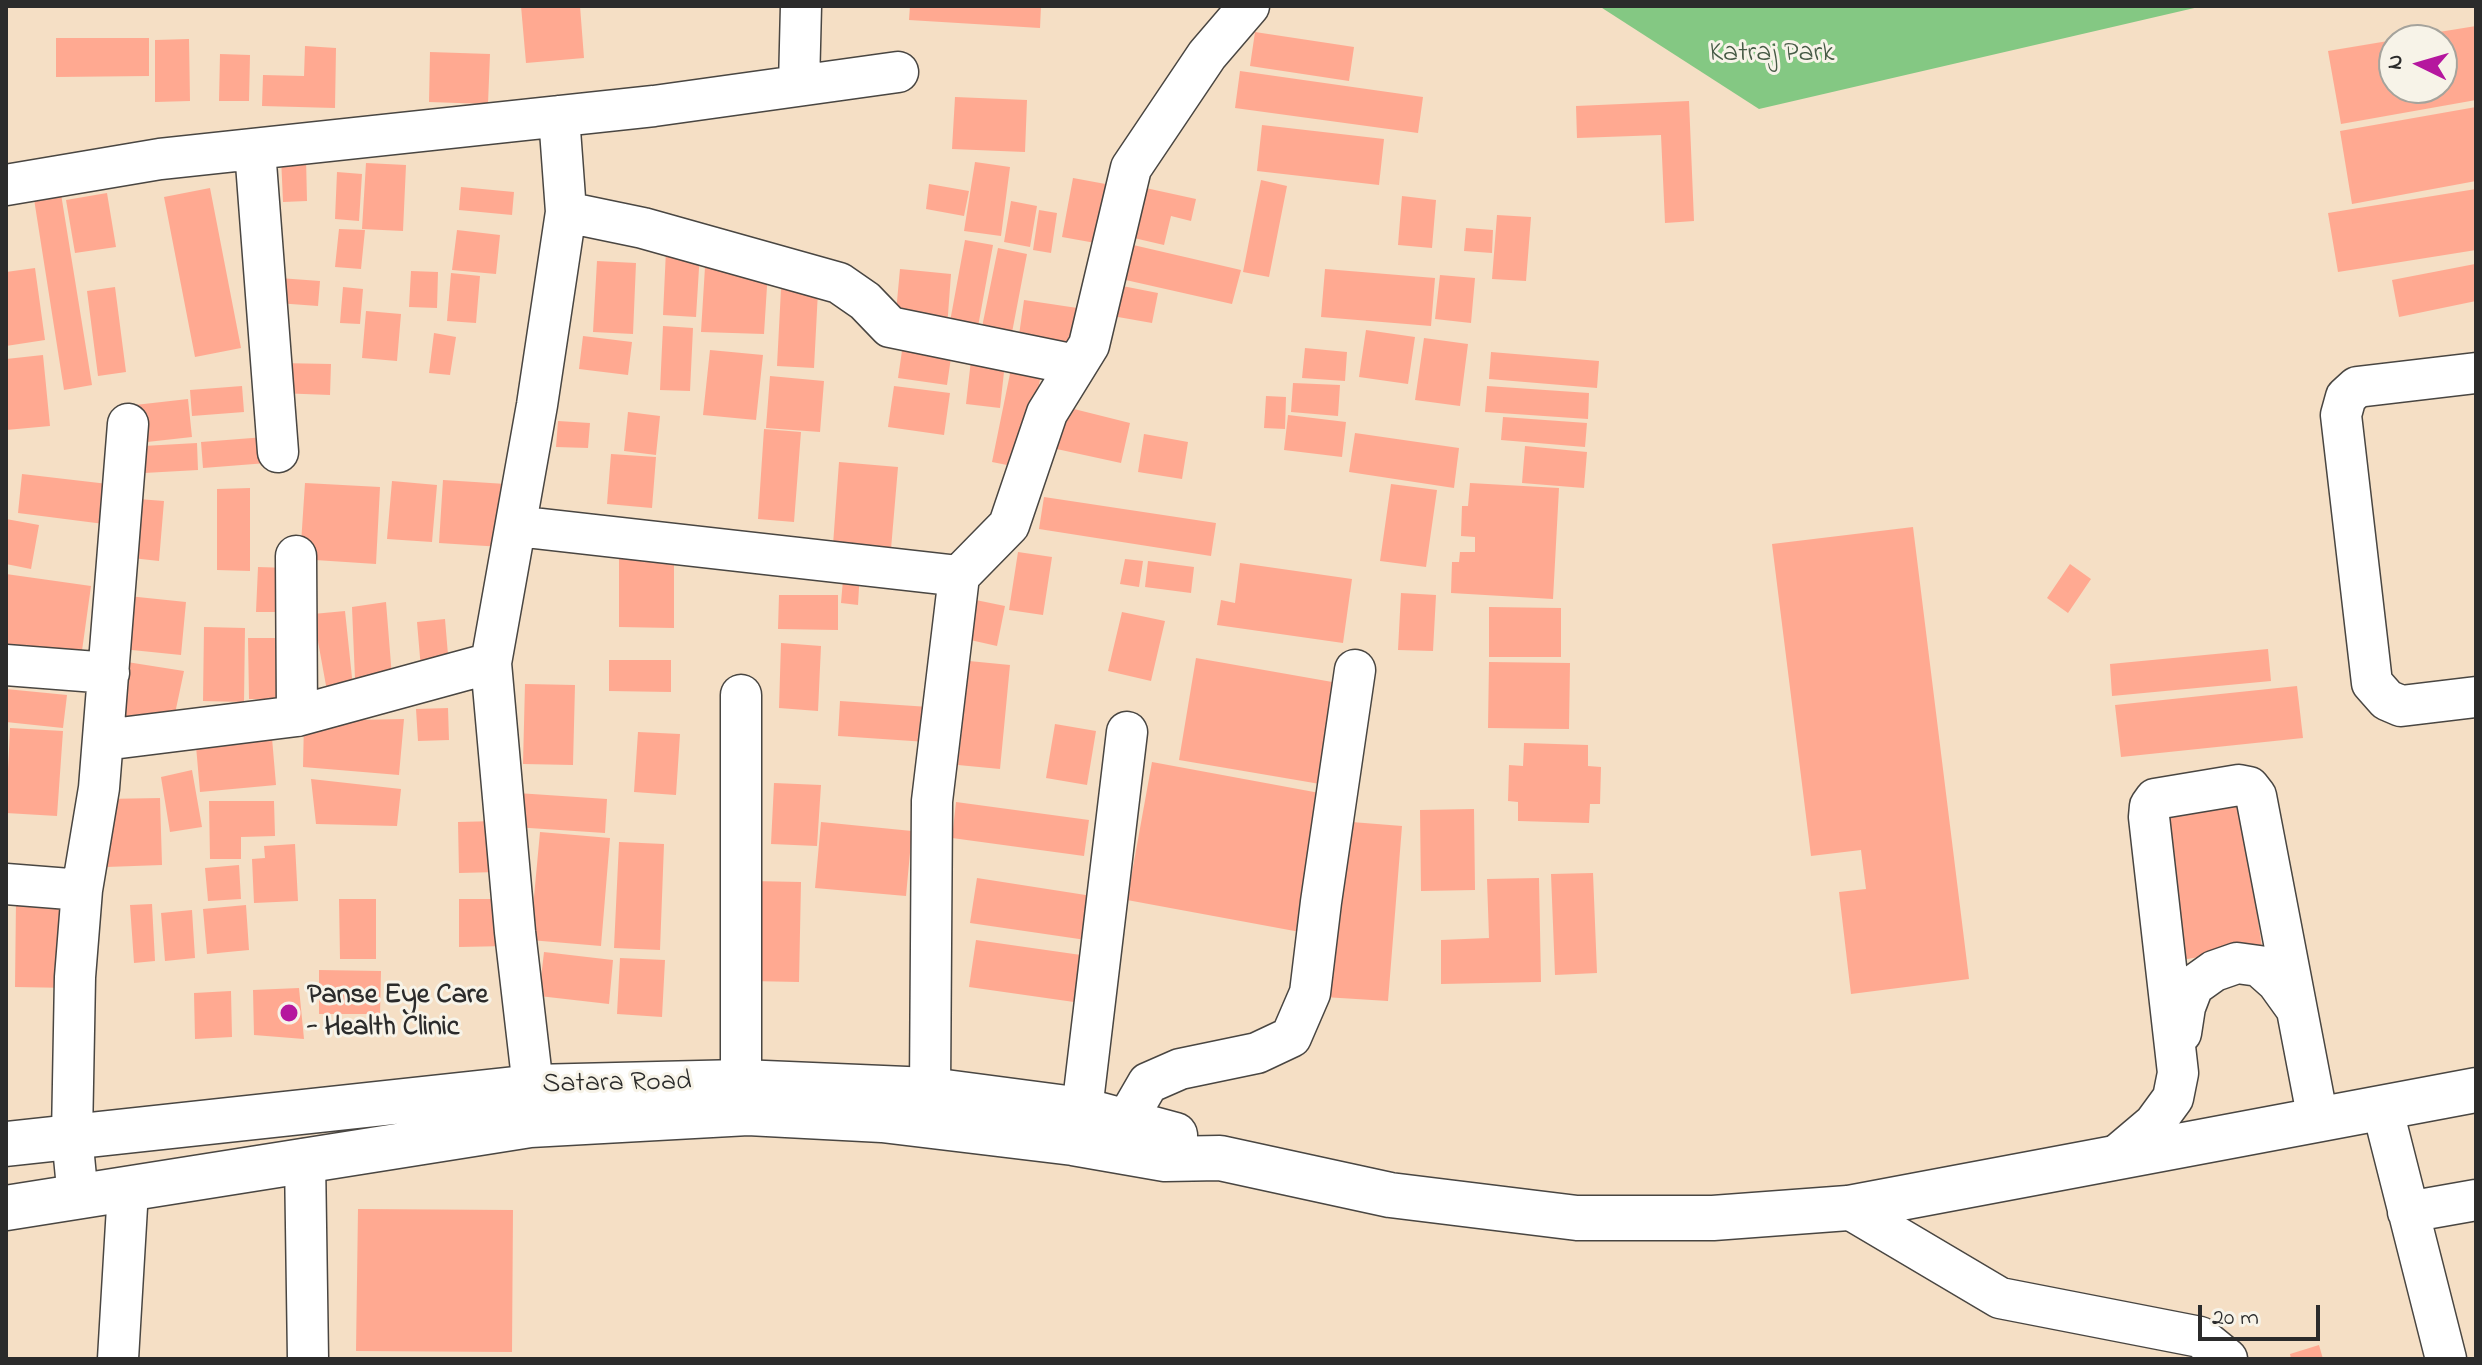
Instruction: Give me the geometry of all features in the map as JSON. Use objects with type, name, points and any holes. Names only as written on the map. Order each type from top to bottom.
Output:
[{"type":"highway","name":"Satara Road","points":[[6,1144],[533,1087],[741,1082],[930,1090],[1082,1110],[1170,1132],[1220,1158]]},
{"type":"highway","points":[[6,1208],[530,1125],[748,1113],[882,1120],[1073,1143],[1165,1159],[1220,1158],[1390,1195],[1577,1218],[1713,1218],[1848,1208],[2476,1090]]},
{"type":"street","points":[[799,85],[801,6]]},
{"type":"street","points":[[930,1090],[932,801],[959,576],[1009,525],[1047,413],[1089,345],[1131,168],[1207,55],[1249,6]]},
{"type":"street","points":[[6,185],[160,159],[654,106],[898,72]]},
{"type":"street","points":[[533,1087],[515,932],[491,663],[537,405],[566,212],[559,116]]},
{"type":"street","points":[[255,150],[278,452]]},
{"type":"street","points":[[566,212],[643,228],[839,283],[865,301],[890,327],[1076,365]]},
{"type":"street","points":[[2476,373],[2357,387],[2346,397],[2341,415],[2372,683],[2387,700],[2401,706],[2476,697]]},
{"type":"street","points":[[78,1198],[72,1136],[75,977],[82,890],[104,740],[128,424]]},
{"type":"street","points":[[516,526],[959,576]]},
{"type":"street","points":[[296,556],[297,716]]},
{"type":"street","points":[[104,740],[297,716],[491,663]]},
{"type":"street","points":[[6,665],[109,673]]},
{"type":"street","points":[[1126,1121],[1148,1083],[1180,1069],[1257,1053],[1291,1037],[1310,993],[1355,670]]},
{"type":"street","points":[[741,695],[741,1082]]},
{"type":"street","points":[[1082,1110],[1127,732]]},
{"type":"street","points":[[2178,1073],[2150,806],[2155,799],[2239,785],[2249,787],[2256,796],[2318,1120]]},
{"type":"street","points":[[6,884],[82,890]]},
{"type":"street","points":[[2115,1157],[2154,1124],[2173,1098],[2185,1007],[2193,986],[2214,971],[2237,963],[2259,966],[2277,982],[2296,1009]]},
{"type":"street","points":[[2382,1107],[2446,1359]]},
{"type":"street","points":[[305,1159],[308,1359]]},
{"type":"street","points":[[118,1359],[128,1190]]},
{"type":"street","points":[[2408,1212],[2476,1200]]},
{"type":"street","points":[[1848,1208],[2000,1298],[2200,1337],[2227,1359]]},
{"type":"green space","name":"Katraj Park","points":[[1599,6],[2203,6],[1759,109]]},
{"type":"building","points":[[521,6],[580,6],[584,58],[526,63]]},
{"type":"building","points":[[910,6],[1041,6],[1040,28],[909,20]]},
{"type":"building","points":[[2476,26],[2476,100],[2458,103],[2458,29]]},
{"type":"building","points":[[1255,32],[1354,47],[1349,81],[1250,66]]},
{"type":"building","points":[[56,38],[149,38],[149,76],[56,77]]},
{"type":"building","points":[[189,39],[190,101],[155,102],[155,40]]},
{"type":"building","points":[[2378,43],[2378,104],[2454,104],[2341,124],[2328,51]]},
{"type":"building","points":[[305,46],[336,48],[335,108],[262,106],[263,75],[304,76]]},
{"type":"building","points":[[430,52],[490,54],[488,104],[429,102]]},
{"type":"building","points":[[220,54],[250,55],[249,101],[219,101]]},
{"type":"building","points":[[1240,71],[1423,97],[1418,133],[1235,108]]},
{"type":"building","points":[[955,97],[1027,100],[1025,152],[952,149]]},
{"type":"building","points":[[1689,101],[1694,221],[1665,223],[1661,135],[1577,138],[1576,106]]},
{"type":"building","points":[[2476,107],[2476,181],[2352,204],[2340,131]]},
{"type":"building","points":[[1262,125],[1384,139],[1379,185],[1257,171]]},
{"type":"building","points":[[281,157],[306,157],[307,201],[283,202]]},
{"type":"building","points":[[975,162],[1010,167],[1001,236],[964,231]]},
{"type":"building","points":[[366,163],[406,165],[403,231],[362,229]]},
{"type":"building","points":[[337,172],[362,174],[359,221],[335,219]]},
{"type":"building","points":[[1073,178],[1111,185],[1101,244],[1062,237]]},
{"type":"building","points":[[1261,180],[1287,186],[1269,277],[1243,272]]},
{"type":"building","points":[[929,184],[969,191],[964,216],[926,209]]},
{"type":"building","points":[[1132,185],[1196,199],[1191,221],[1171,216],[1164,245],[1121,235]]},
{"type":"building","points":[[461,187],[514,192],[512,215],[459,210]]},
{"type":"building","points":[[210,188],[241,348],[195,357],[164,197]]},
{"type":"building","points":[[2476,189],[2476,250],[2338,272],[2328,213]]},
{"type":"building","points":[[107,193],[116,247],[75,253],[66,200]]},
{"type":"building","points":[[61,194],[92,385],[64,390],[34,199]]},
{"type":"building","points":[[1402,196],[1436,200],[1432,248],[1398,245]]},
{"type":"building","points":[[1011,201],[1037,206],[1030,247],[1004,242]]},
{"type":"building","points":[[1039,210],[1057,213],[1051,253],[1033,250]]},
{"type":"building","points":[[1497,215],[1531,217],[1526,281],[1492,279]]},
{"type":"building","points":[[1466,228],[1493,230],[1492,253],[1464,251]]},
{"type":"building","points":[[339,229],[365,230],[361,269],[335,267]]},
{"type":"building","points":[[457,230],[500,235],[496,274],[452,270]]},
{"type":"building","points":[[965,240],[993,245],[977,332],[949,327]]},
{"type":"building","points":[[1116,241],[1241,270],[1232,304],[1108,276]]},
{"type":"building","points":[[998,248],[1027,254],[1010,343],[980,337]]},
{"type":"building","points":[[666,250],[700,252],[696,317],[663,315]]},
{"type":"building","points":[[597,261],[636,263],[633,334],[593,332]]},
{"type":"building","points":[[2475,264],[2476,301],[2399,317],[2392,280]]},
{"type":"building","points":[[705,267],[768,270],[764,334],[701,332]]},
{"type":"building","points":[[35,268],[45,340],[6,346],[6,272]]},
{"type":"building","points":[[900,269],[951,274],[947,328],[895,323]]},
{"type":"building","points":[[1325,269],[1435,278],[1431,326],[1321,317]]},
{"type":"building","points":[[411,271],[438,272],[437,308],[409,307]]},
{"type":"building","points":[[451,273],[480,276],[476,323],[447,321]]},
{"type":"building","points":[[1440,275],[1475,278],[1471,323],[1435,319]]},
{"type":"building","points":[[279,278],[320,281],[318,306],[277,303]]},
{"type":"building","points":[[1107,283],[1158,293],[1152,323],[1101,314]]},
{"type":"building","points":[[115,287],[126,372],[98,376],[87,291]]},
{"type":"building","points":[[343,287],[363,289],[360,324],[340,323]]},
{"type":"building","points":[[781,289],[818,291],[814,368],[777,366]]},
{"type":"building","points":[[1024,300],[1084,309],[1078,351],[1018,342]]},
{"type":"building","points":[[366,311],[401,314],[397,361],[362,358]]},
{"type":"building","points":[[663,326],[693,328],[690,391],[660,390]]},
{"type":"building","points":[[1366,330],[1415,337],[1408,384],[1359,377]]},
{"type":"building","points":[[434,333],[456,337],[450,375],[429,373]]},
{"type":"building","points":[[583,336],[632,342],[628,375],[579,369]]},
{"type":"building","points":[[904,337],[953,344],[947,385],[898,378]]},
{"type":"building","points":[[1424,338],[1468,344],[1460,406],[1415,400]]},
{"type":"building","points":[[1305,348],[1347,352],[1345,381],[1302,378]]},
{"type":"building","points":[[710,350],[763,355],[756,420],[703,415]]},
{"type":"building","points":[[1491,352],[1599,361],[1597,388],[1489,379]]},
{"type":"building","points":[[43,355],[50,426],[6,430],[6,359]]},
{"type":"building","points":[[1013,359],[1043,365],[1022,468],[992,462]]},
{"type":"building","points":[[971,360],[1005,363],[1000,408],[966,404]]},
{"type":"building","points":[[279,363],[331,364],[330,395],[278,393]]},
{"type":"building","points":[[770,376],[824,381],[820,432],[766,428]]},
{"type":"building","points":[[1293,383],[1340,385],[1338,416],[1291,412]]},
{"type":"building","points":[[242,386],[244,412],[192,416],[190,390]]},
{"type":"building","points":[[894,386],[950,393],[944,435],[888,427]]},
{"type":"building","points":[[1487,386],[1589,393],[1588,419],[1485,412]]},
{"type":"building","points":[[1266,396],[1286,397],[1285,429],[1264,428]]},
{"type":"building","points":[[188,399],[192,437],[138,443],[135,405]]},
{"type":"building","points":[[1062,406],[1130,423],[1121,463],[1052,448]]},
{"type":"building","points":[[628,412],[660,416],[656,455],[624,451]]},
{"type":"building","points":[[1288,415],[1346,422],[1342,457],[1284,450]]},
{"type":"building","points":[[1503,417],[1587,423],[1585,447],[1501,440]]},
{"type":"building","points":[[558,421],[590,423],[588,448],[556,447]]},
{"type":"building","points":[[764,429],[801,432],[794,522],[758,519]]},
{"type":"building","points":[[1355,433],[1459,448],[1454,488],[1349,472]]},
{"type":"building","points":[[1144,434],[1188,442],[1182,479],[1138,472]]},
{"type":"building","points":[[265,437],[267,463],[203,468],[201,442]]},
{"type":"building","points":[[197,443],[198,470],[144,473],[143,446]]},
{"type":"building","points":[[1525,446],[1587,452],[1584,488],[1522,483]]},
{"type":"building","points":[[611,454],[656,457],[652,508],[607,504]]},
{"type":"building","points":[[839,462],[898,467],[891,549],[833,545]]},
{"type":"building","points":[[22,474],[108,484],[104,524],[18,513]]},
{"type":"building","points":[[443,480],[506,484],[502,547],[439,543]]},
{"type":"building","points":[[392,481],[437,485],[432,542],[387,539]]},
{"type":"building","points":[[305,483],[380,487],[376,564],[300,559]]},
{"type":"building","points":[[1470,483],[1559,488],[1553,599],[1451,593],[1452,562],[1459,562],[1460,552],[1475,552],[1475,537],[1461,536],[1462,506],[1468,506]]},
{"type":"building","points":[[1391,484],[1437,490],[1426,567],[1380,561]]},
{"type":"building","points":[[250,488],[250,571],[217,570],[217,489]]},
{"type":"building","points":[[1044,497],[1216,523],[1211,556],[1039,529]]},
{"type":"building","points":[[138,499],[164,501],[159,561],[132,558]]},
{"type":"building","points":[[6,519],[39,525],[31,569],[6,564]]},
{"type":"building","points":[[1913,527],[1969,979],[1851,994],[1839,892],[1866,889],[1861,850],[1811,856],[1772,544]]},
{"type":"building","points":[[1018,552],[1052,557],[1043,615],[1009,610]]},
{"type":"building","points":[[619,554],[674,554],[674,628],[619,627]]},
{"type":"building","points":[[1125,559],[1143,561],[1139,587],[1120,584]]},
{"type":"building","points":[[1148,561],[1194,567],[1191,593],[1145,587]]},
{"type":"building","points":[[1240,563],[1352,579],[1343,643],[1217,625],[1221,600],[1235,603]]},
{"type":"building","points":[[2070,564],[2091,579],[2068,613],[2047,598]]},
{"type":"building","points":[[258,567],[289,568],[287,612],[256,612]]},
{"type":"building","points":[[844,568],[860,570],[858,605],[841,603]]},
{"type":"building","points":[[6,574],[91,586],[80,665],[6,655]]},
{"type":"building","points":[[1401,593],[1436,595],[1433,651],[1398,650]]},
{"type":"building","points":[[779,595],[838,595],[838,630],[778,629]]},
{"type":"building","points":[[128,596],[186,602],[181,655],[122,649]]},
{"type":"building","points":[[966,598],[1005,606],[997,646],[957,637]]},
{"type":"building","points":[[386,602],[392,677],[355,679],[352,607]]},
{"type":"building","points":[[1489,607],[1561,608],[1561,657],[1489,657]]},
{"type":"building","points":[[345,611],[353,687],[327,691],[313,614]]},
{"type":"building","points":[[1122,612],[1165,621],[1151,681],[1108,671]]},
{"type":"building","points":[[445,619],[449,667],[421,669],[417,622]]},
{"type":"building","points":[[204,627],[245,628],[244,702],[203,701]]},
{"type":"building","points":[[248,638],[288,638],[289,699],[249,699]]},
{"type":"building","points":[[781,643],[821,646],[818,711],[779,708]]},
{"type":"building","points":[[2268,649],[2271,681],[2112,696],[2110,664]]},
{"type":"building","points":[[1196,658],[1338,683],[1320,784],[1179,760]]},
{"type":"building","points":[[609,660],[671,660],[671,692],[609,691]]},
{"type":"building","points":[[969,661],[1010,665],[1000,769],[958,765]]},
{"type":"building","points":[[127,662],[184,671],[173,723],[120,719]]},
{"type":"building","points":[[1489,662],[1570,663],[1569,729],[1488,728]]},
{"type":"building","points":[[525,684],[575,685],[573,765],[523,764]]},
{"type":"building","points":[[2297,686],[2303,738],[2121,757],[2115,705]]},
{"type":"building","points":[[6,689],[67,695],[63,728],[6,722]]},
{"type":"building","points":[[840,701],[929,707],[927,742],[838,736]]},
{"type":"building","points":[[448,708],[449,740],[418,741],[416,709]]},
{"type":"building","points":[[404,719],[399,775],[303,767],[304,721]]},
{"type":"building","points":[[1055,724],[1096,731],[1087,785],[1046,778]]},
{"type":"building","points":[[10,728],[63,731],[57,816],[6,813]]},
{"type":"building","points":[[638,732],[680,734],[676,795],[634,792]]},
{"type":"building","points":[[272,738],[276,785],[200,792],[196,746]]},
{"type":"building","points":[[1524,743],[1588,745],[1588,766],[1601,767],[1600,804],[1590,804],[1589,823],[1518,821],[1518,802],[1508,801],[1509,765],[1523,766]]},
{"type":"building","points":[[1152,762],[1325,794],[1300,932],[1127,900]]},
{"type":"building","points":[[192,770],[202,827],[170,832],[161,777]]},
{"type":"building","points":[[311,779],[401,789],[397,826],[316,824]]},
{"type":"building","points":[[774,783],[821,785],[817,846],[771,844]]},
{"type":"building","points":[[517,793],[607,799],[605,833],[514,827]]},
{"type":"building","points":[[2239,794],[2262,947],[2181,960],[2158,807]]},
{"type":"building","points":[[160,798],[162,865],[106,867],[104,799]]},
{"type":"building","points":[[209,801],[274,801],[275,836],[241,837],[241,859],[210,859]]},
{"type":"building","points":[[956,802],[1089,820],[1084,856],[952,838]]},
{"type":"building","points":[[1474,809],[1475,890],[1421,891],[1420,810]]},
{"type":"building","points":[[497,821],[498,872],[459,873],[458,822]]},
{"type":"building","points":[[1339,821],[1402,826],[1388,1001],[1324,997]]},
{"type":"building","points":[[821,822],[912,831],[906,896],[815,888]]},
{"type":"building","points":[[540,832],[610,838],[601,946],[530,940]]},
{"type":"building","points":[[619,842],[664,844],[660,950],[614,948]]},
{"type":"building","points":[[295,844],[298,901],[254,903],[252,859],[265,858],[264,846]]},
{"type":"building","points":[[239,865],[241,899],[208,901],[205,868]]},
{"type":"building","points":[[1593,873],[1597,973],[1555,975],[1551,874]]},
{"type":"building","points":[[977,878],[1092,896],[1086,940],[970,923]]},
{"type":"building","points":[[1539,878],[1541,982],[1441,984],[1441,940],[1489,938],[1487,879]]},
{"type":"building","points":[[752,881],[801,882],[799,982],[750,981]]},
{"type":"building","points":[[339,899],[376,899],[376,959],[340,959]]},
{"type":"building","points":[[459,899],[508,899],[508,946],[459,947]]},
{"type":"building","points":[[16,901],[73,901],[72,988],[15,987]]},
{"type":"building","points":[[152,904],[155,961],[134,963],[130,905]]},
{"type":"building","points":[[246,905],[249,950],[207,954],[203,909]]},
{"type":"building","points":[[192,910],[195,958],[165,961],[161,913]]},
{"type":"building","points":[[976,940],[1081,955],[1074,1002],[969,987]]},
{"type":"building","points":[[544,952],[613,960],[609,1004],[539,996]]},
{"type":"building","points":[[620,958],[665,960],[662,1017],[617,1014]]},
{"type":"building","points":[[319,970],[381,971],[380,1014],[319,1014]]},
{"type":"building","points":[[299,988],[304,1039],[254,1035],[253,990]]},
{"type":"building","points":[[231,991],[232,1037],[195,1039],[194,993]]},
{"type":"building","points":[[358,1209],[513,1210],[512,1352],[356,1351]]},
{"type":"building","points":[[2319,1345],[2323,1359],[2291,1359],[2290,1354]]},
{"type":"place","name":"Panse Eye Care - Health Clinic","points":[[289,1013]]}]
